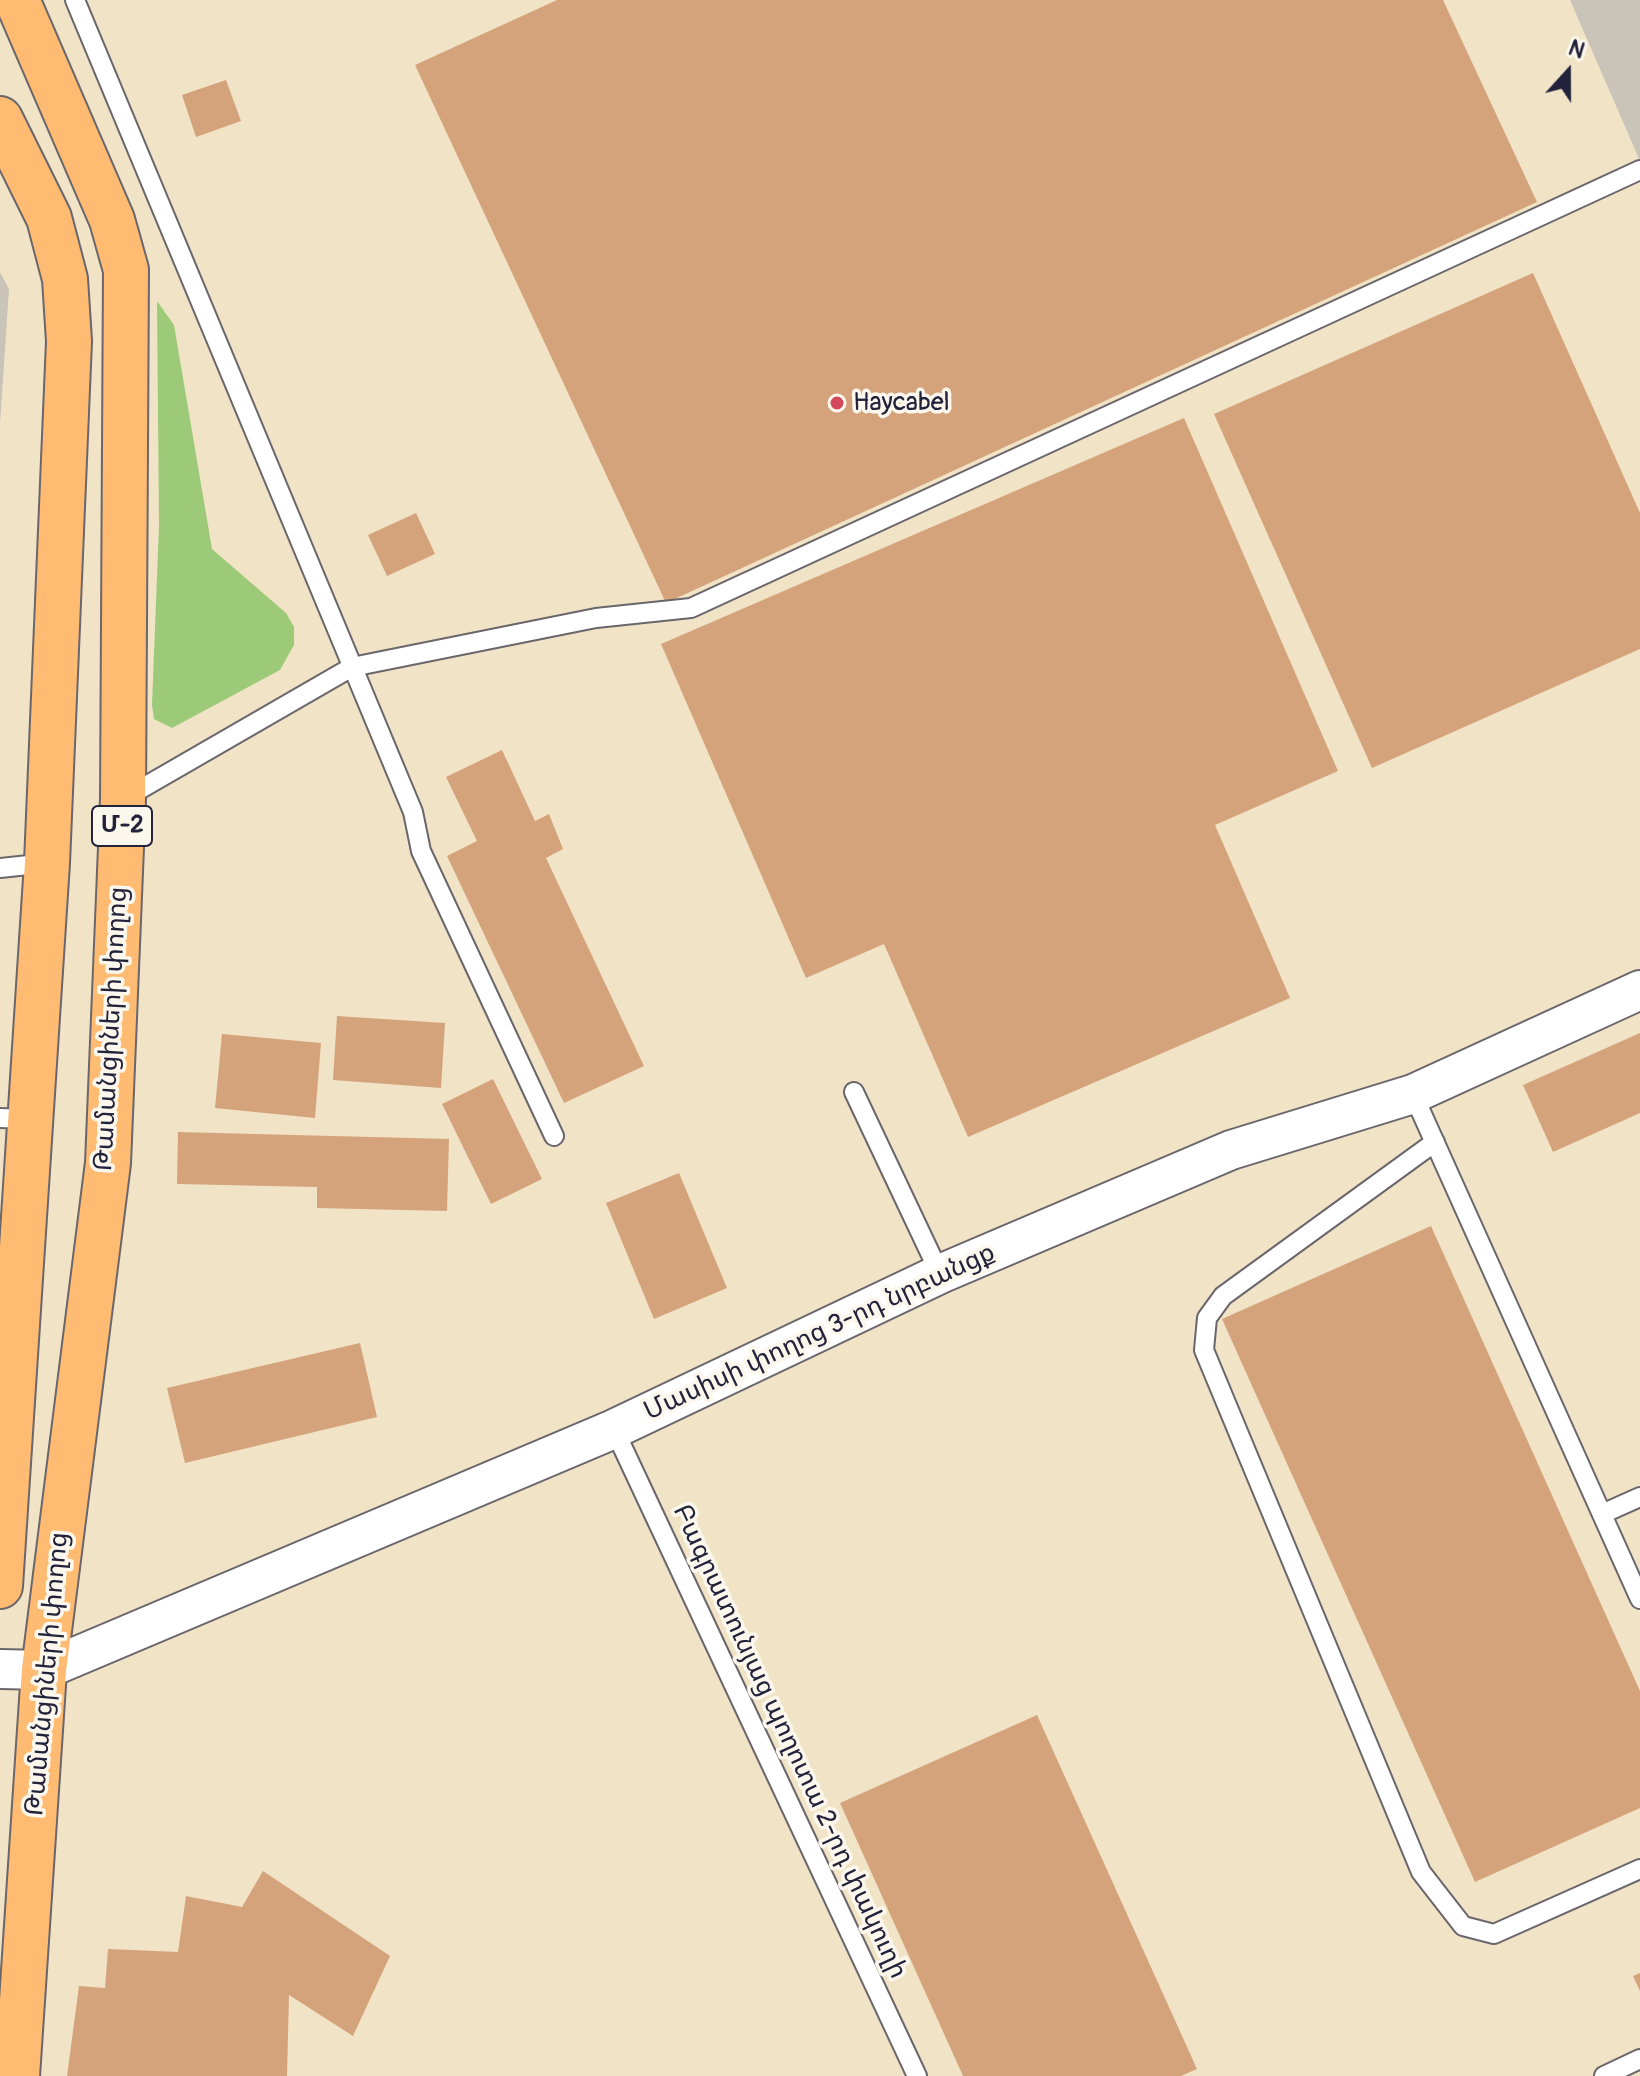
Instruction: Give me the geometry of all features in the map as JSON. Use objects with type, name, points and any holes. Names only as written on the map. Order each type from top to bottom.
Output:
[{"type":"main road","name":"Թամանցիների փողոց","points":[[17,0],[112,220],[126,270],[123,799],[108,1163],[44,1670],[17,2076]]},
{"type":"main road","points":[[0,119],[49,218],[65,279],[69,341],[47,863],[14,1118],[0,1586]]},
{"type":"street","name":"Մասիսի փողոց 3-րդ նրբանցք","points":[[0,1669],[44,1670],[614,1429],[940,1274],[1231,1150],[1413,1094],[1640,990]]},
{"type":"lane","points":[[75,0],[413,812],[421,851],[554,1136]]},
{"type":"lane","points":[[123,799],[352,667],[596,618],[691,608],[1640,170]]},
{"type":"lane","points":[[0,868],[47,863]]},
{"type":"lane","points":[[854,1092],[940,1274]]},
{"type":"lane","points":[[1413,1094],[1640,1599]]},
{"type":"lane","points":[[1435,1142],[1223,1296],[1207,1318],[1204,1350],[1421,1872],[1463,1926],[1494,1934],[1640,1869]]},
{"type":"lane","name":"Բագրատունյաց պողոտա 2-րդ փակուղի","points":[[614,1429],[917,2076]]},
{"type":"lane","points":[[1602,1514],[1640,1497]]},
{"type":"lane","points":[[1604,2076],[1640,2059]]},
{"type":"shaded area","points":[[1570,0],[1640,0],[1640,161]]},
{"type":"shaded area","points":[[0,272],[9,289],[0,424]]},
{"type":"green space","points":[[157,301],[174,325],[212,549],[286,613],[294,627],[294,645],[280,670],[172,728],[154,719],[152,705],[159,525]]},
{"type":"building","name":"Haycabel","points":[[557,0],[1443,0],[1537,202],[666,603],[415,65]]},
{"type":"building","points":[[226,80],[241,121],[196,137],[182,95]]},
{"type":"building","points":[[1533,273],[1640,513],[1640,649],[1372,768],[1214,414]]},
{"type":"building","points":[[1184,418],[1338,771],[1215,825],[1290,998],[968,1137],[884,944],[806,978],[661,644]]},
{"type":"building","points":[[416,513],[435,554],[387,576],[368,535]]},
{"type":"building","points":[[502,750],[535,821],[549,814],[563,849],[546,858],[644,1066],[564,1103],[447,856],[477,841],[446,777]]},
{"type":"building","points":[[337,1016],[445,1023],[441,1088],[333,1080]]},
{"type":"building","points":[[1640,1033],[1640,1113],[1553,1152],[1523,1085]]},
{"type":"building","points":[[222,1034],[321,1043],[315,1118],[215,1108]]},
{"type":"building","points":[[493,1079],[542,1179],[491,1204],[442,1104]]},
{"type":"building","points":[[178,1132],[449,1139],[447,1211],[317,1208],[317,1187],[177,1184]]},
{"type":"building","points":[[679,1173],[727,1288],[654,1319],[606,1203]]},
{"type":"building","points":[[1431,1226],[1640,1691],[1640,1808],[1475,1882],[1222,1319]]},
{"type":"building","points":[[360,1343],[377,1417],[185,1463],[167,1388]]},
{"type":"building","points":[[1037,1715],[1197,2069],[1181,2076],[963,2076],[840,1803]]},
{"type":"building","points":[[263,1871],[390,1956],[353,2036],[289,1995],[287,2076],[67,2076],[79,1986],[105,1988],[108,1949],[178,1952],[186,1896],[242,1907]]},
{"type":"building","points":[[1640,1973],[1640,1991],[1633,1976]]},
{"type":"place","name":"Haycabel","points":[[837,403]]}]
